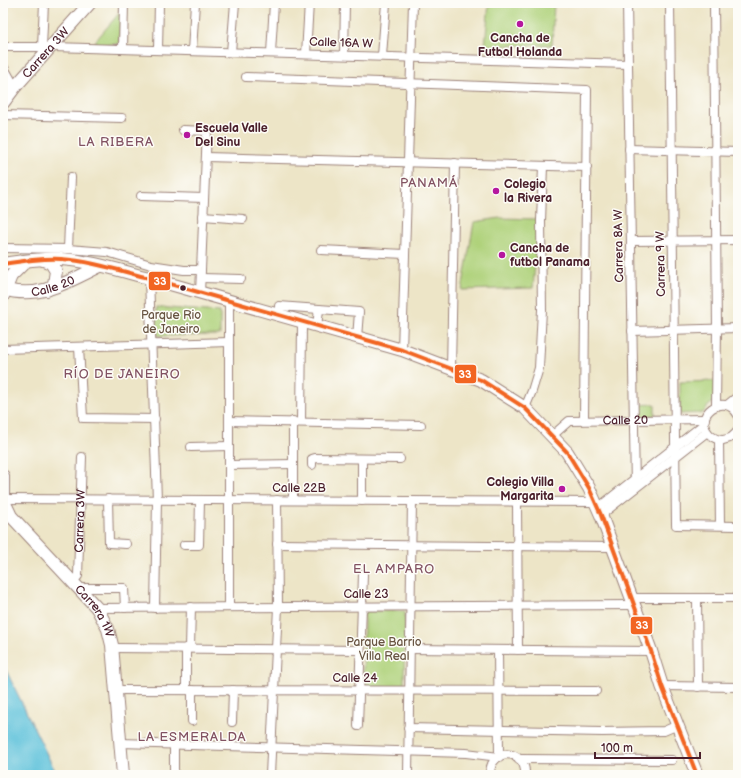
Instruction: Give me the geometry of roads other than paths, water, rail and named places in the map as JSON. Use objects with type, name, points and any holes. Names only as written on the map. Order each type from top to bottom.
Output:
[{"type":"main road","name":"Carrera 3W","points":[[3,103],[47,47],[87,4]]},
{"type":"main road","name":"Calle 20","points":[[3,264],[27,260],[62,259],[100,266],[149,278],[402,350],[481,380],[525,408],[567,452],[582,476],[598,508],[651,651],[662,686],[697,775]]},
{"type":"main road","points":[[4,292],[15,270],[27,260]]},
{"type":"main road","points":[[43,260],[47,261],[54,267],[57,276],[54,284],[47,290]]},
{"type":"main road","name":"Calle 20","points":[[4,292],[47,290],[59,287],[100,266]]},
{"type":"main road","points":[[3,306],[11,298],[25,292]]},
{"type":"main road","name":"Carrera 1W","points":[[3,476],[3,499],[16,523],[97,608],[108,629],[113,648],[115,690],[123,775]]},
{"type":"street","points":[[44,3],[47,47]]},
{"type":"street","points":[[123,49],[124,3]]},
{"type":"street","points":[[158,50],[159,3]]},
{"type":"street","points":[[192,51],[195,3]]},
{"type":"street","points":[[231,52],[235,3]]},
{"type":"street","points":[[271,53],[274,3]]},
{"type":"street","points":[[306,54],[309,3]]},
{"type":"street","points":[[344,55],[345,3]]},
{"type":"street","points":[[382,56],[386,3]]},
{"type":"street","points":[[402,350],[413,3]]},
{"type":"street","name":"Carrera 8A W","points":[[627,3],[635,488]]},
{"type":"street","name":"Carrera 9 W","points":[[670,3],[676,525],[720,526]]},
{"type":"street","points":[[714,3],[718,329],[716,406]]},
{"type":"street","name":"Calle 16A W","points":[[3,47],[382,56],[628,64]]},
{"type":"street","points":[[3,66],[15,87]]},
{"type":"street","points":[[246,77],[587,90],[584,419]]},
{"type":"street","points":[[3,115],[122,118]]},
{"type":"street","points":[[183,130],[207,131],[200,293]]},
{"type":"street","points":[[629,149],[738,152]]},
{"type":"street","points":[[206,157],[587,167]]},
{"type":"street","points":[[450,369],[455,163]]},
{"type":"street","points":[[525,408],[532,391],[539,360],[542,310],[541,221],[543,166]]},
{"type":"street","points":[[68,249],[71,177]]},
{"type":"street","points":[[141,196],[204,198]]},
{"type":"street","points":[[203,216],[243,219]]},
{"type":"street","points":[[631,241],[738,240]]},
{"type":"street","points":[[3,248],[68,249],[107,252],[151,265],[201,274],[241,279]]},
{"type":"street","points":[[321,250],[406,254]]},
{"type":"street","points":[[149,278],[155,419],[155,608]]},
{"type":"street","points":[[229,301],[229,607]]},
{"type":"street","points":[[279,306],[359,312],[357,338]]},
{"type":"street","points":[[317,327],[319,309]]},
{"type":"street","points":[[293,500],[293,464],[297,421],[302,322]]},
{"type":"street","points":[[632,332],[738,328]]},
{"type":"street","points":[[3,349],[229,342]]},
{"type":"street","points":[[79,347],[83,418],[155,419]]},
{"type":"street","points":[[598,508],[635,488],[675,456],[705,425],[707,413],[716,406],[734,408],[738,396]]},
{"type":"street","name":"Calle 20","points":[[552,436],[569,421],[584,419],[675,419],[705,425]]},
{"type":"street","points":[[229,421],[297,421],[421,425]]},
{"type":"street","points":[[705,425],[712,437],[720,440],[732,437],[738,430]]},
{"type":"street","points":[[598,508],[705,425]]},
{"type":"street","points":[[720,440],[720,526],[738,526]]},
{"type":"street","points":[[191,447],[229,446]]},
{"type":"street","name":"Carrera 3W","points":[[73,582],[78,576],[82,457]]},
{"type":"street","points":[[312,465],[312,459],[315,458],[400,459]]},
{"type":"street","points":[[362,459],[362,501]]},
{"type":"street","points":[[229,466],[293,464]]},
{"type":"street","name":"Calle 22B","points":[[3,499],[517,502],[598,508]]},
{"type":"street","points":[[108,500],[109,543],[126,544]]},
{"type":"street","points":[[184,545],[199,545],[200,500]]},
{"type":"street","points":[[270,775],[278,607],[276,500]]},
{"type":"street","points":[[408,775],[412,501]]},
{"type":"street","points":[[517,502],[518,650]]},
{"type":"street","points":[[277,544],[612,547]]},
{"type":"street","points":[[358,726],[363,574]]},
{"type":"street","points":[[81,591],[85,588],[124,588],[125,608]]},
{"type":"street","points":[[697,598],[698,687]]},
{"type":"street","name":"Calle 23","points":[[97,608],[517,606],[697,598],[738,598]]},
{"type":"street","points":[[191,607],[188,648],[189,690],[192,721]]},
{"type":"street","points":[[113,648],[360,650]]},
{"type":"street","points":[[410,649],[651,651]]},
{"type":"street","points":[[498,650],[499,757]]},
{"type":"street","points":[[662,686],[738,687]]},
{"type":"street","name":"Calle 24","points":[[115,690],[596,691]]},
{"type":"street","points":[[232,722],[233,690]]},
{"type":"street","points":[[408,728],[602,732],[664,731],[678,724]]},
{"type":"street","points":[[120,743],[272,746],[466,753],[499,757]]},
{"type":"street","points":[[174,744],[174,775]]},
{"type":"street","points":[[490,775],[490,769],[493,762],[499,757],[509,754],[519,759],[523,764],[525,775]]},
{"type":"street","points":[[519,759],[672,760]]},
{"type":"water","points":[[3,664],[57,775],[3,775]]},
{"type":"place","name":"Cancha de Futbol Holanda","points":[[520,24]]},
{"type":"place","name":"Escuela Valle Del Sinu","points":[[187,135]]},
{"type":"place","name":"Colegio la Rivera","points":[[496,191]]},
{"type":"place","name":"Cancha de futbol Panama","points":[[502,255]]},
{"type":"place","name":"Colegio Villa Margarita","points":[[562,489]]},
{"type":"district","name":"LA RIBERA","points":[[116,142]]},
{"type":"district","name":"PANAMÁ","points":[[429,183]]},
{"type":"district","name":"RÍO DE JANEIRO","points":[[122,374]]},
{"type":"district","name":"EL AMPARO","points":[[394,569]]},
{"type":"district","name":"LA ESMERALDA","points":[[192,737]]},
{"type":"park label","name":"Parque Rio de Janeiro","points":[[171,322]]},
{"type":"park label","name":"Parque Barrio Villa Real","points":[[384,649]]}]
